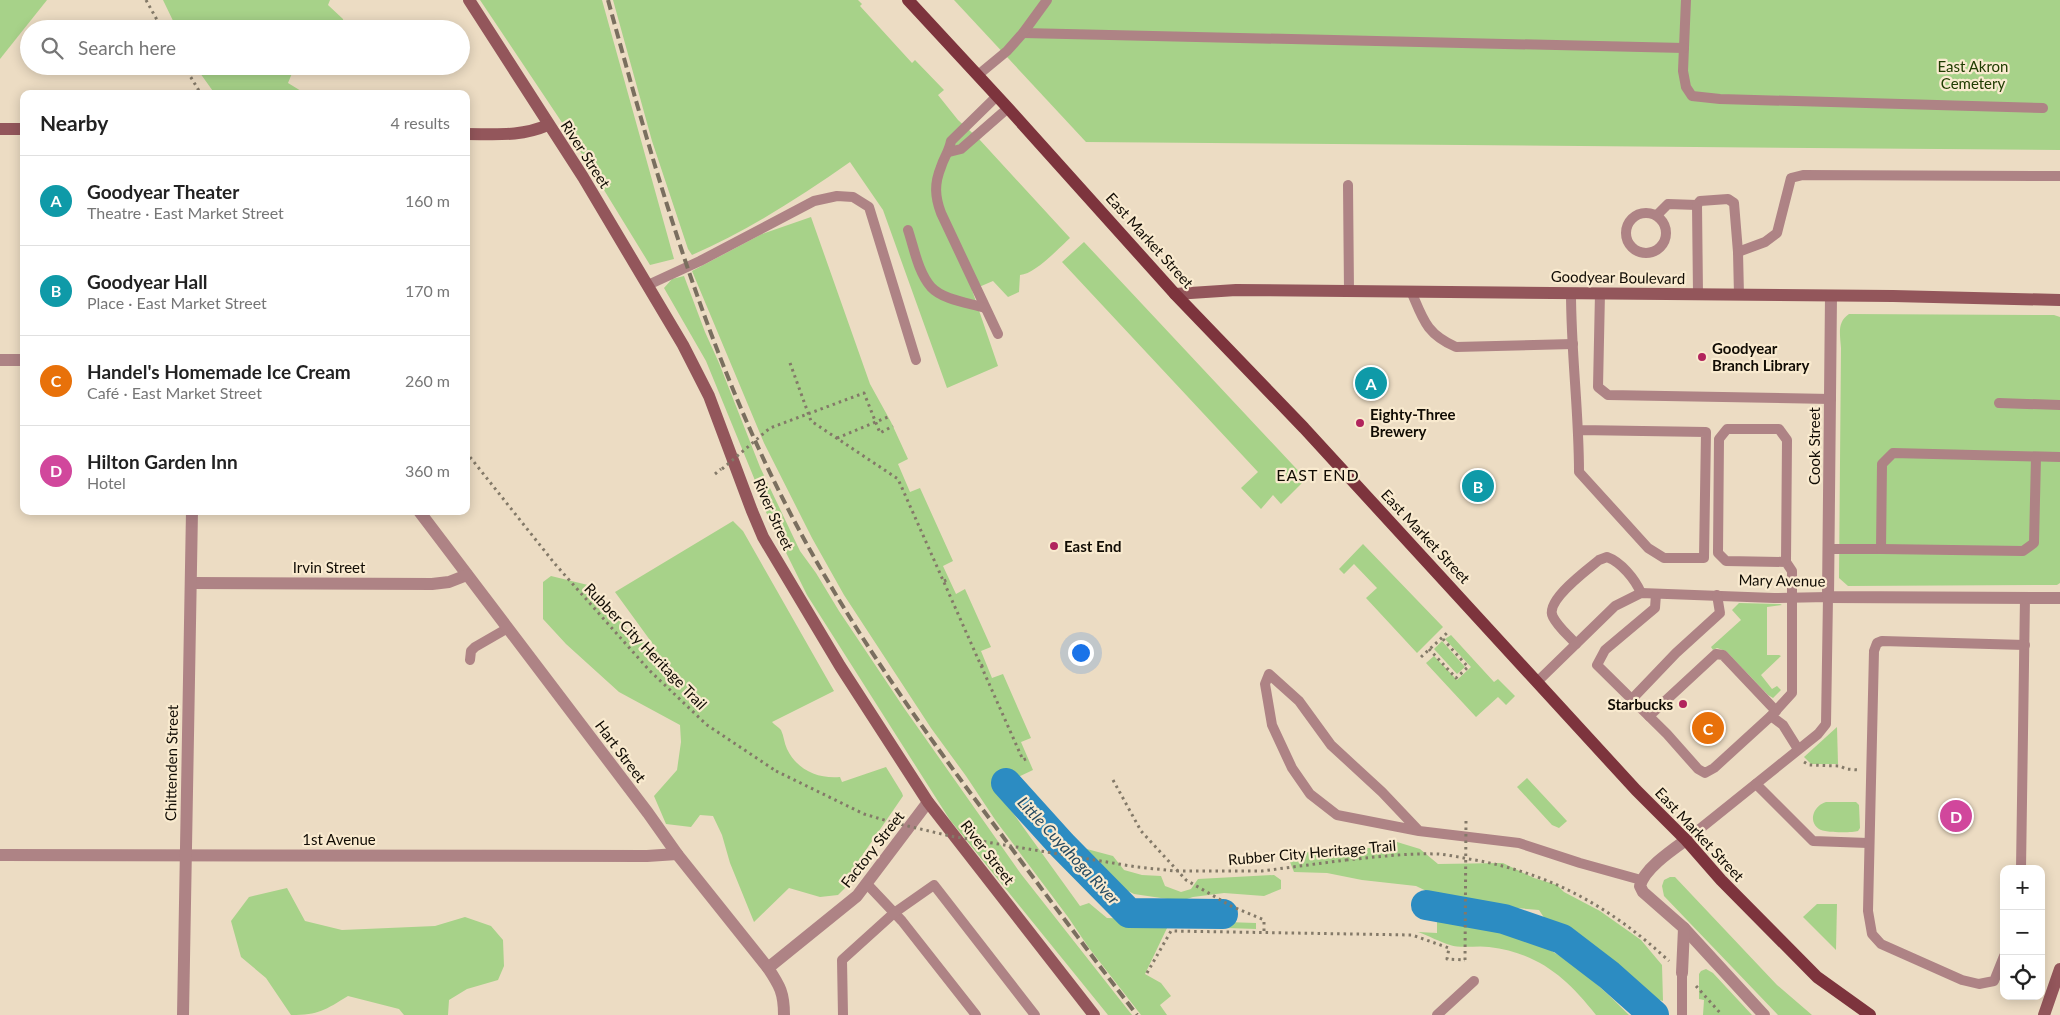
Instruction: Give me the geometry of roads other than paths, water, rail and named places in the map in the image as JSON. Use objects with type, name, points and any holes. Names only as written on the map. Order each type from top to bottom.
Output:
[{"type":"main road","name":"East Market Street","points":[[908,0],[1175,294],[1309,434],[1721,880],[1817,977],[1870,1015]]},
{"type":"street","name":"River Street","points":[[468,0],[583,177],[683,345],[709,396],[763,537],[840,666],[928,802],[1094,1015]]},
{"type":"street","points":[[470,134],[518,135],[548,125]]},
{"type":"street","points":[[0,129],[20,130]]},
{"type":"street","name":"Goodyear Boulevard","points":[[1175,294],[1236,290],[1698,294],[2060,300]]},
{"type":"street","name":"Cook Street","points":[[1828,597],[1831,296]]},
{"type":"street","points":[[0,360],[20,360]]},
{"type":"street","name":"Chittenden Street","points":[[183,1015],[192,515]]},
{"type":"street","name":"Hart Street","points":[[422,515],[677,854],[768,968],[781,988],[784,1001],[784,1015]]},
{"type":"street","name":"Irvin Street","points":[[190,582],[432,584],[449,582],[466,575]]},
{"type":"street","name":"Mary Avenue","points":[[1828,597],[2060,598]]},
{"type":"street","name":"Factory Street","points":[[768,968],[843,909],[867,884],[928,802]]},
{"type":"street","points":[[1686,840],[1662,858],[1641,880],[1640,886],[1644,892],[1684,928],[1764,1015]]},
{"type":"street","name":"1st Avenue","points":[[0,855],[647,856],[677,854]]},
{"type":"street","points":[[1682,973],[1684,928]]},
{"type":"street","points":[[2044,1015],[2060,969]]},
{"type":"lane","points":[[978,75],[1007,50],[1023,33],[1047,0]]},
{"type":"lane","points":[[1686,0],[1683,71],[1686,87],[1692,96],[1720,99],[2043,108]]},
{"type":"lane","points":[[1023,33],[1684,48]]},
{"type":"lane","points":[[997,96],[951,141],[949,152],[941,165],[936,180],[935,197],[998,334]]},
{"type":"lane","points":[[949,152],[960,149],[1008,108]]},
{"type":"lane","points":[[1738,252],[1764,242],[1777,233],[1791,178],[1804,175],[2060,176]]},
{"type":"lane","points":[[1348,185],[1349,291]]},
{"type":"lane","points":[[648,285],[700,261],[814,201],[837,196],[853,197],[869,207],[916,360]]},
{"type":"lane","points":[[1698,294],[1697,205],[1700,201],[1704,200],[1728,200],[1734,203],[1739,295]]},
{"type":"lane","points":[[1657,215],[1668,204],[1697,205]]},
{"type":"lane","points":[[1643,212],[1657,215],[1666,224],[1664,243],[1660,248],[1648,253],[1636,250],[1627,239],[1626,232],[1631,219],[1643,212]]},
{"type":"lane","points":[[908,230],[921,271],[932,288],[949,298],[985,308]]},
{"type":"lane","points":[[1411,292],[1422,317],[1433,334],[1441,340],[1456,346],[1573,344]]},
{"type":"lane","points":[[1571,293],[1571,336],[1579,430],[1579,472],[1648,548],[1664,558],[1704,558],[1706,432],[1579,430]]},
{"type":"lane","points":[[1600,293],[1598,387],[1608,395],[1831,399]]},
{"type":"lane","points":[[1999,403],[2060,405]]},
{"type":"lane","points":[[1656,594],[1655,608],[1605,650],[1598,665],[1698,769],[1705,773],[1714,768],[1774,714],[1792,693],[1792,571],[1786,562],[1787,440],[1779,429],[1727,429],[1719,439],[1718,553],[1726,561],[1786,562]]},
{"type":"lane","points":[[1881,549],[1882,464],[1893,453],[2060,457]]},
{"type":"lane","points":[[1829,549],[2023,551],[2034,543],[2036,457]]},
{"type":"lane","points":[[1538,681],[1576,644],[1615,606],[1641,593],[1637,585],[1615,560],[1607,556],[1599,560],[1555,600],[1551,610],[1553,617],[1576,644]]},
{"type":"lane","name":"Mary Avenue","points":[[1641,593],[1792,598],[1828,597]]},
{"type":"lane","points":[[1632,699],[1676,653],[1720,613],[1718,595]]},
{"type":"lane","points":[[1686,840],[1818,734],[1826,724],[1828,597]]},
{"type":"lane","points":[[2021,865],[2025,597]]},
{"type":"lane","points":[[470,660],[471,651],[475,647],[508,628]]},
{"type":"lane","points":[[2000,966],[1994,981],[1979,984],[1962,980],[1881,944],[1872,934],[1868,911],[1868,843],[1874,651],[1877,643],[1882,641],[2025,645]]},
{"type":"lane","points":[[1649,716],[1716,654],[1723,655],[1783,725],[1798,749]]},
{"type":"lane","points":[[1419,831],[1382,792],[1331,746],[1299,701],[1269,674],[1265,684],[1272,726],[1292,768],[1310,794],[1337,815],[1419,831],[1519,843],[1641,880]]},
{"type":"lane","points":[[1756,784],[1813,841],[1868,843]]},
{"type":"lane","points":[[867,884],[894,912],[976,1015]]},
{"type":"lane","points":[[844,1015],[842,960],[894,912],[934,885],[1035,1015]]},
{"type":"lane","points":[[1682,973],[1682,1015]]},
{"type":"lane","points":[[1437,1015],[1474,981]]},
{"type":"waterway","name":"Little Cuyahoga River","points":[[1006,783],[1062,845],[1129,913],[1223,914]]},
{"type":"waterway","name":"Little Cuyahoga River","points":[[1426,905],[1504,919],[1562,939],[1609,975],[1654,1015]]},
{"type":"railway","points":[[608,0],[663,193],[706,319],[756,443],[785,503],[833,590],[914,714],[971,794],[1137,1015]]},
{"type":"place","name":"Goodyear Branch Library","points":[[1702,357]]},
{"type":"place","name":"Goodyear Theater","points":[[1371,383]]},
{"type":"place","name":"Eighty-Three Brewery","points":[[1360,423]]},
{"type":"place","name":"Goodyear Hall","points":[[1478,486]]},
{"type":"place","name":"East End","points":[[1054,546]]},
{"type":"place","name":"Starbucks","points":[[1683,704]]},
{"type":"place","name":"Handel's Homemade Ice Cream","points":[[1708,728]]},
{"type":"place","name":"Hilton Garden Inn","points":[[1956,816]]},
{"type":"district","name":"EAST END","points":[[1318,474]]},
{"type":"park label","name":"East Akron Cemetery","points":[[1973,74]]}]
